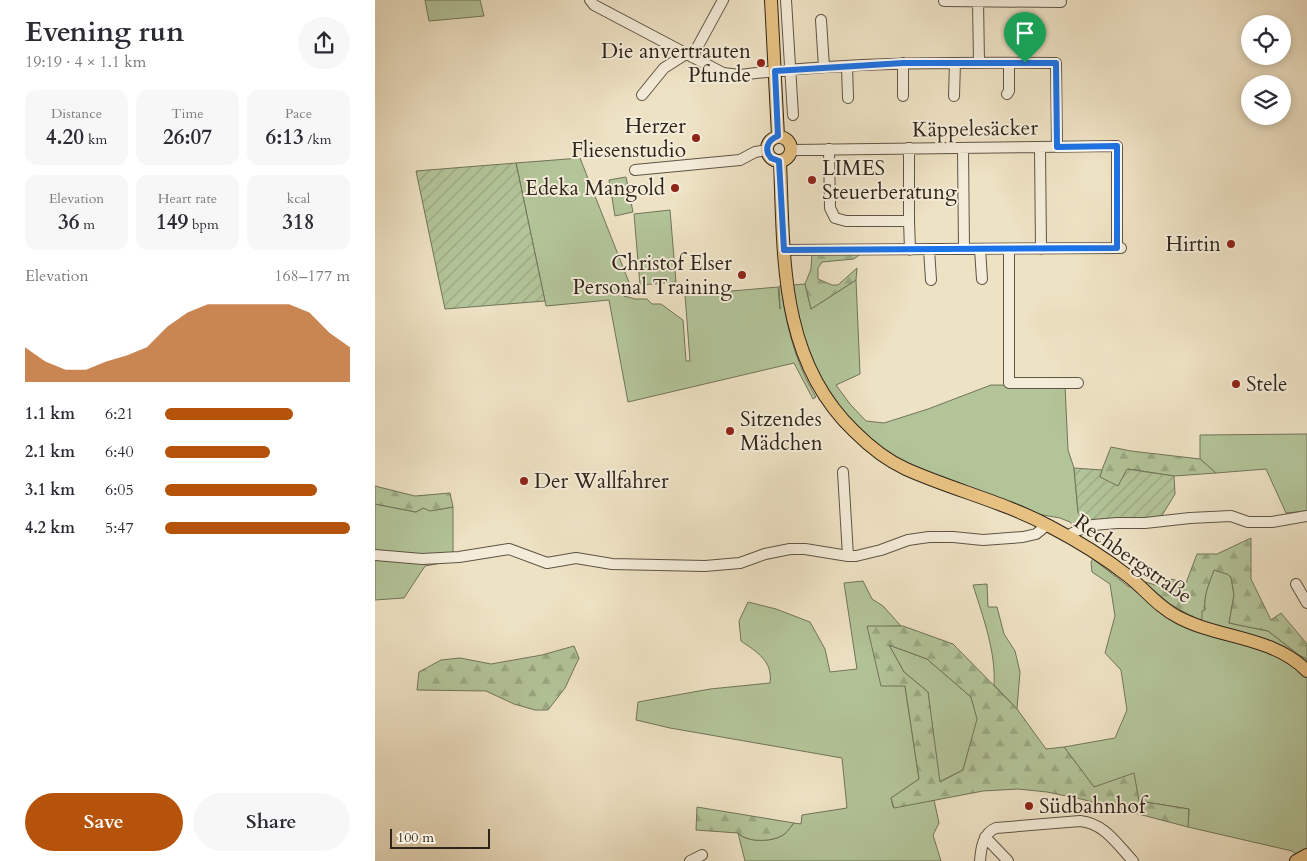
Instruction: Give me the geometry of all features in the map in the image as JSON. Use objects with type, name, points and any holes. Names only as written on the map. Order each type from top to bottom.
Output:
[{"type":"main road","points":[[771,0],[778,136]]},
{"type":"main road","points":[[782,136],[789,141],[792,150],[789,156],[779,161],[771,158],[767,150],[770,140],[782,136]]},
{"type":"main road","name":"Rechbergstraße","points":[[779,161],[784,250],[793,319],[809,369],[823,395],[836,413],[866,443],[888,459],[906,468],[1010,508],[1068,536],[1129,577],[1166,611],[1190,624],[1213,632],[1267,645],[1307,671]]},
{"type":"main road","points":[[1297,861],[1307,855]]},
{"type":"street","points":[[642,95],[664,68],[689,56],[723,0]]},
{"type":"street","points":[[786,0],[793,115]]},
{"type":"street","points":[[978,1],[979,63]]},
{"type":"street","points":[[945,2],[1061,2]]},
{"type":"street","points":[[592,3],[728,75],[903,63],[1056,63],[1057,147]]},
{"type":"street","points":[[821,20],[824,67]]},
{"type":"street","points":[[903,63],[903,96]]},
{"type":"street","points":[[954,96],[955,63]]},
{"type":"street","points":[[1007,94],[1009,91],[1009,63]]},
{"type":"street","points":[[847,66],[848,98]]},
{"type":"street","name":"Käppelesäcker","points":[[792,150],[1117,146],[1119,248],[1041,249]]},
{"type":"street","points":[[784,250],[1041,249],[1039,147]]},
{"type":"street","points":[[909,148],[910,250]]},
{"type":"street","points":[[963,148],[964,249]]},
{"type":"street","points":[[829,149],[830,208],[835,218],[846,221],[909,222]]},
{"type":"street","points":[[635,170],[741,160],[755,152],[767,150]]},
{"type":"street","points":[[929,249],[931,280]]},
{"type":"street","points":[[980,249],[982,279]]},
{"type":"street","points":[[1009,249],[1009,383],[1078,383]]},
{"type":"street","points":[[843,472],[847,556]]},
{"type":"street","points":[[1068,536],[1093,525],[1231,516],[1247,522],[1272,522],[1307,516]]},
{"type":"street","points":[[375,555],[423,559],[459,557],[509,549],[547,563],[576,558],[612,564],[705,566],[740,563],[765,554],[790,549],[805,549],[857,556],[881,550],[907,540],[929,537],[992,540],[1030,536],[1037,534],[1047,525]]},
{"type":"street","points":[[1295,584],[1307,603]]},
{"type":"street","points":[[980,861],[981,849],[985,837],[990,830],[1080,820],[1091,822],[1104,829],[1133,861]]},
{"type":"street","points":[[985,837],[1008,861]]},
{"type":"street","points":[[690,861],[702,855]]},
{"type":"green space","points":[[425,0],[480,0],[484,16],[429,21]]},
{"type":"green space","points":[[580,158],[634,295],[624,296],[635,299],[647,299],[652,304],[661,304],[683,320],[686,361],[690,361],[685,295],[778,287],[780,309],[779,286],[781,286],[797,357],[816,397],[813,399],[794,363],[628,402],[609,300],[546,306],[516,163]]},
{"type":"green space","points":[[516,163],[545,301],[445,309],[416,171]]},
{"type":"green space","points":[[626,177],[633,212],[615,216],[609,180]]},
{"type":"green space","points":[[670,210],[676,282],[640,285],[634,214]]},
{"type":"green space","points":[[864,251],[854,259],[822,262],[818,268],[818,279],[832,285],[838,285],[857,268],[856,280],[811,309],[805,284],[811,269],[812,252]]},
{"type":"green space","points":[[856,280],[860,374],[836,385],[850,404],[866,421],[884,423],[928,409],[991,385],[1065,386],[1068,450],[1074,468],[1078,512],[1082,518],[1081,527],[1075,528],[1070,522],[1060,518],[1032,513],[901,460],[868,438],[834,405],[806,353],[792,285],[805,284],[811,309]]},
{"type":"green space","points":[[1307,434],[1307,511],[1286,513],[1266,469],[1216,473],[1200,459],[1200,435]]},
{"type":"green space","points":[[1111,447],[1200,459],[1216,473],[1174,476],[1128,469],[1118,487],[1099,477]]},
{"type":"green space","points":[[1074,468],[1102,470],[1100,477],[1118,486],[1127,469],[1174,476],[1175,494],[1161,517],[1081,527],[1082,518],[1078,512]]},
{"type":"green space","points":[[375,486],[415,496],[450,493],[453,507],[430,511],[423,508],[416,512],[375,504]]},
{"type":"green space","points":[[375,504],[416,512],[423,508],[436,510],[453,507],[453,561],[425,566],[404,598],[375,600]]},
{"type":"green space","points":[[1251,538],[1251,579],[1271,620],[1281,613],[1307,644],[1307,659],[1268,631],[1229,623],[1234,595],[1231,577],[1227,574],[1214,570],[1208,585],[1205,610],[1202,611],[1202,619],[1198,620],[1170,604],[1142,581],[1169,589],[1171,579],[1186,583],[1197,554],[1217,554]]},
{"type":"green space","points":[[1093,559],[1129,587],[1142,581],[1202,611],[1205,610],[1208,585],[1214,570],[1227,574],[1231,577],[1234,595],[1229,623],[1268,631],[1307,659],[1307,861],[1304,861],[1292,851],[1188,827],[1189,809],[1139,801],[1094,787],[1064,747],[1115,738],[1127,710],[1121,670],[1105,653],[1115,616],[1110,584],[1092,572],[1091,562]]},
{"type":"green space","points":[[863,581],[872,599],[883,606],[901,626],[867,627],[905,686],[919,779],[891,798],[893,807],[934,800],[939,823],[933,835],[941,861],[745,861],[738,833],[747,839],[773,839],[785,834],[794,823],[801,824],[802,815],[847,808],[842,758],[670,728],[636,720],[638,702],[710,689],[770,683],[769,669],[763,658],[741,641],[739,621],[748,602],[776,609],[810,622],[825,649],[830,672],[857,669],[844,583]]},
{"type":"green space","points":[[987,584],[988,607],[997,607],[1004,634],[1015,651],[1020,672],[1017,709],[994,685],[991,647],[973,585]]},
{"type":"green space","points":[[867,626],[903,626],[953,644],[1017,709],[1046,749],[1064,747],[1094,787],[1134,773],[1139,801],[1189,809],[1188,827],[1081,799],[1047,792],[1018,789],[983,791],[894,808],[891,798],[919,779],[905,686],[881,686]],"holes":[[[889,645],[927,659],[971,697],[977,719],[963,770],[940,782],[928,692],[904,672]]]},
{"type":"green space","points":[[889,645],[927,659],[971,697],[978,719],[963,770],[939,782],[928,692],[904,672]]},
{"type":"green space","points":[[574,646],[579,658],[565,688],[548,710],[535,710],[514,704],[486,691],[417,690],[419,672],[441,660],[460,658],[491,664],[542,655]]},
{"type":"green space","points":[[697,807],[794,823],[783,835],[773,839],[754,840],[738,833],[696,830]]},
{"type":"place","name":"Die anvertrauten Pfunde","points":[[761,63]]},
{"type":"place","name":"Herzer Fliesenstudio","points":[[696,138]]},
{"type":"place","name":"LIMES Steuerberatung","points":[[812,180]]},
{"type":"place","name":"Edeka Mangold","points":[[675,188]]},
{"type":"place","name":"Hirtin","points":[[1231,244]]},
{"type":"place","name":"Christof Elser Personal Training","points":[[742,275]]},
{"type":"place","name":"Stele","points":[[1236,384]]},
{"type":"place","name":"Sitzendes Mädchen","points":[[730,431]]},
{"type":"place","name":"Der Wallfahrer","points":[[524,481]]},
{"type":"place","name":"Südbahnhof","points":[[1029,806]]},
{"type":"route","points":[[903,63],[1025,63],[1056,63],[1057,147],[1117,146],[1117,248],[784,250],[779,161],[771,158],[767,151],[770,140],[778,136],[775,71],[903,63]]}]
